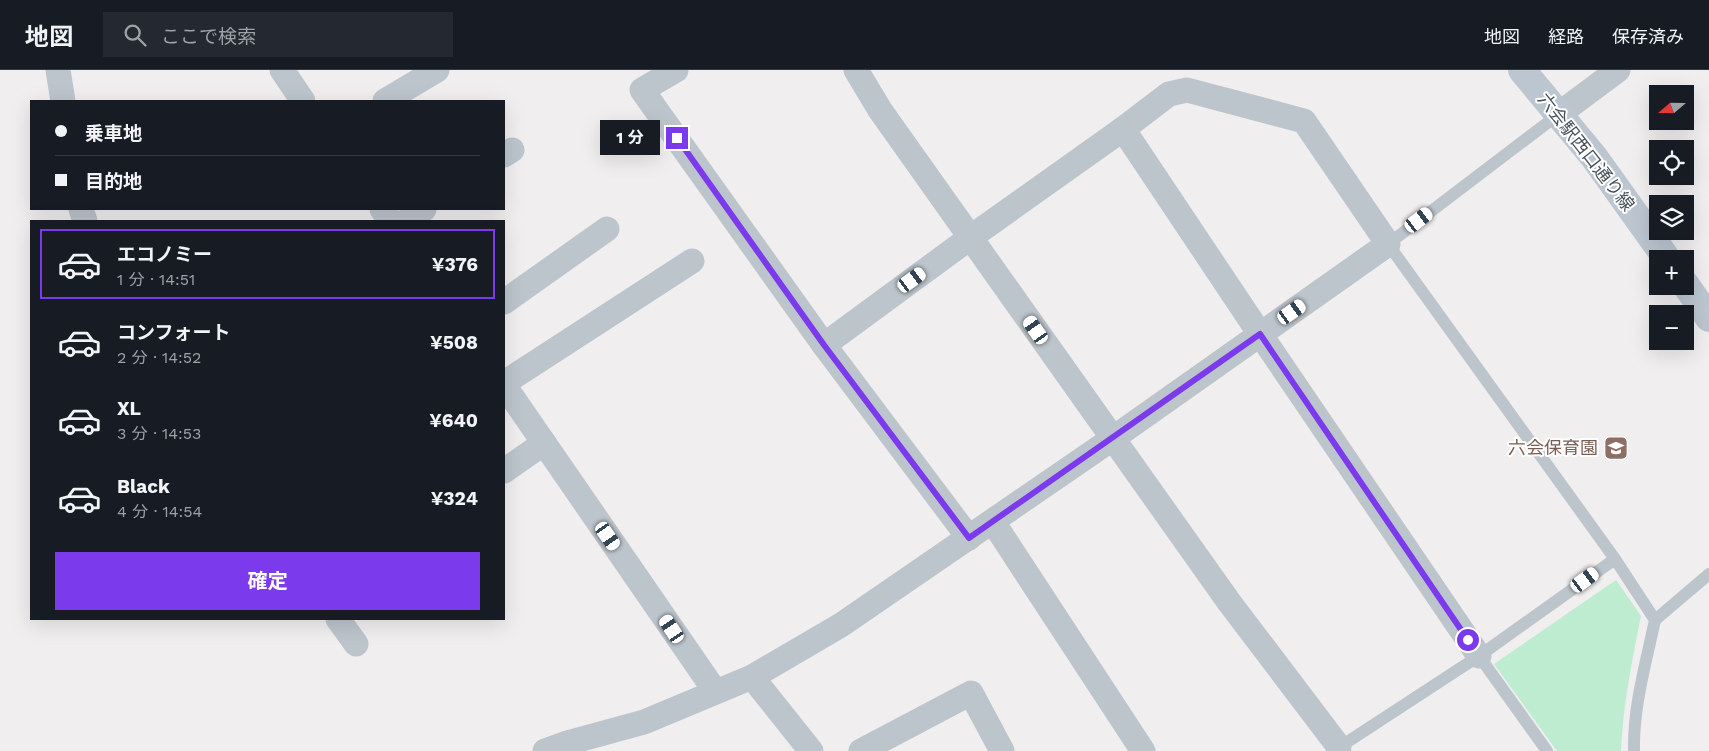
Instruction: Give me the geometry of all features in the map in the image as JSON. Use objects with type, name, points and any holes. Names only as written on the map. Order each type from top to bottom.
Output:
[{"type":"street","points":[[58,70],[63,100]]},
{"type":"street","points":[[282,70],[302,100]]},
{"type":"street","points":[[387,100],[437,70]]},
{"type":"street","points":[[676,70],[642,90],[824,345],[969,538]]},
{"type":"street","points":[[856,70],[880,110],[1112,439],[1338,750]]},
{"type":"street","name":"六会駅西口通り線","points":[[1522,70],[1594,157],[1661,250]]},
{"type":"street","points":[[1559,114],[1618,70]]},
{"type":"street","points":[[562,748],[644,722],[752,677],[842,625],[1112,439],[1388,244],[1304,120],[1187,90],[1169,94],[824,345]]},
{"type":"street","points":[[1123,129],[1479,656]]},
{"type":"street","points":[[408,220],[422,210]]},
{"type":"street","points":[[505,301],[607,229]]},
{"type":"street","points":[[505,383],[692,261]]},
{"type":"street","points":[[1693,295],[1709,318]]},
{"type":"street","points":[[505,385],[715,691]]},
{"type":"street","points":[[505,470],[544,443]]},
{"type":"street","points":[[992,522],[1143,751]]},
{"type":"street","points":[[339,620],[356,644]]},
{"type":"street","points":[[752,677],[811,751]]},
{"type":"street","points":[[861,751],[971,693],[1002,751]]},
{"type":"lane","points":[[1559,114],[1388,244],[1615,559],[1655,620]]},
{"type":"lane","points":[[1338,750],[1479,656],[1615,559]]},
{"type":"lane","points":[[1634,751],[1641,686],[1655,620],[1709,574]]},
{"type":"lane","points":[[1479,656],[1547,751]]},
{"type":"green space","points":[[1616,580],[1641,616],[1631,666],[1621,751],[1557,751],[1494,664]]},
{"type":"place","name":"六会保育園","points":[[1616,448]]},
{"type":"route","points":[[677,138],[824,345],[969,538],[1140,420],[1260,334],[1468,640]]}]
